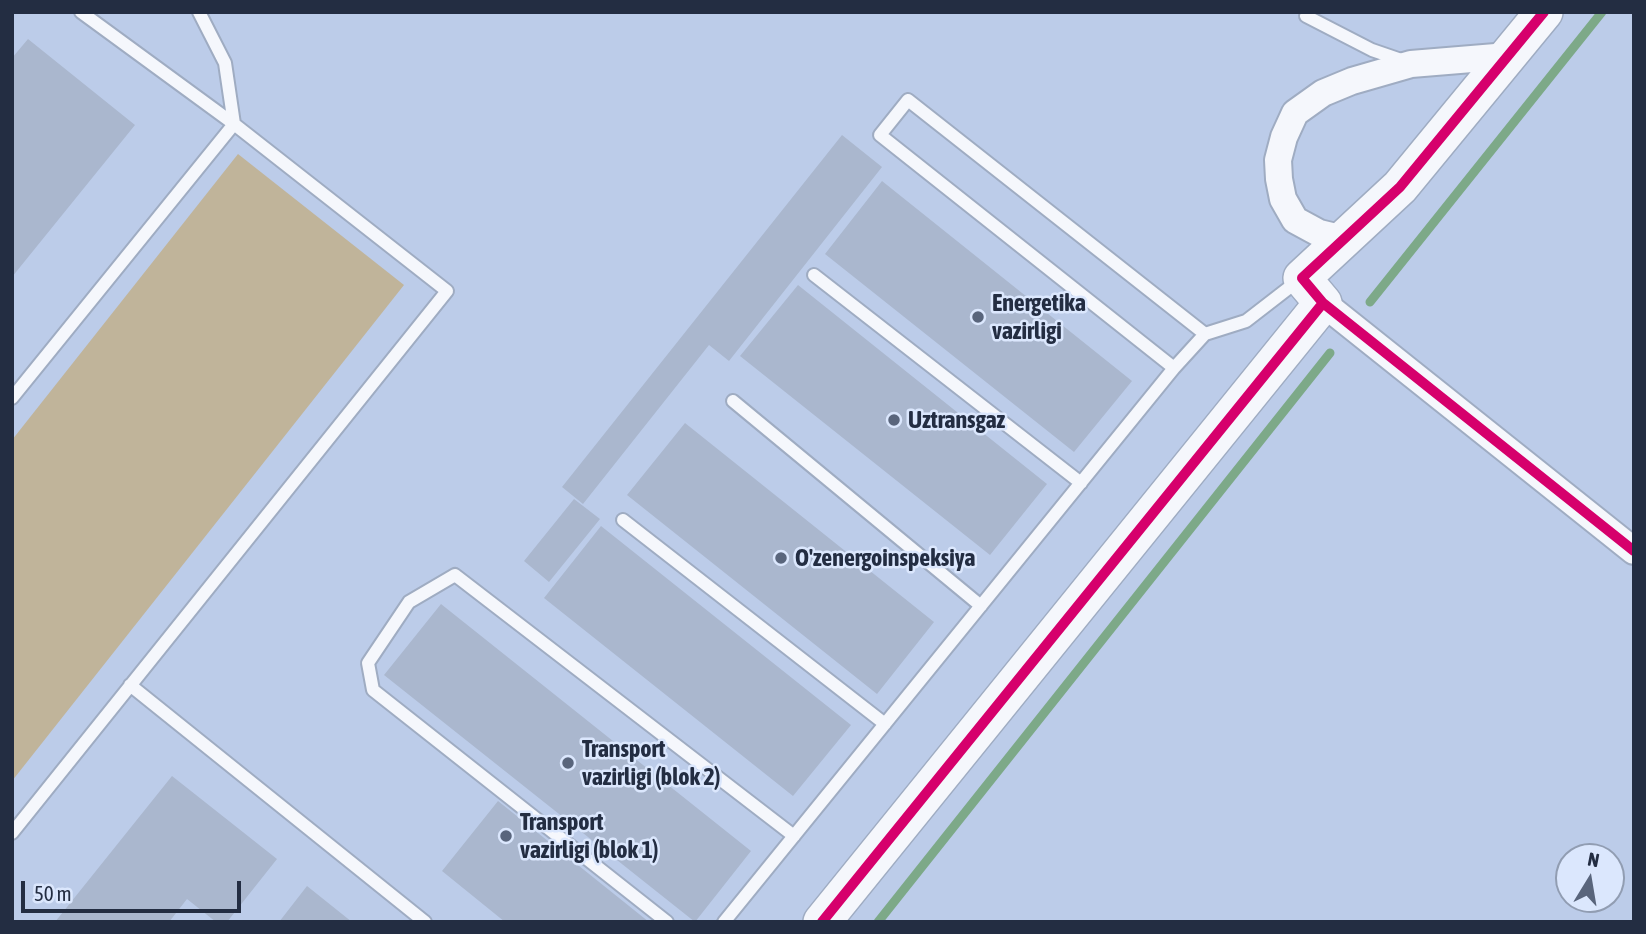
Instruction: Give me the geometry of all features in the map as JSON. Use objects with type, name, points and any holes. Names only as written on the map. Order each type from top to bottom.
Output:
[{"type":"street","points":[[822,922],[1312,290],[1344,239],[1400,187],[1544,12]]},
{"type":"street","points":[[1344,239],[1319,233],[1295,220],[1283,199],[1278,160],[1284,137],[1295,113],[1323,93],[1352,81],[1411,64],[1508,56]]},
{"type":"street","points":[[1312,290],[1634,551]]},
{"type":"lane","points":[[12,833],[447,291],[234,124],[82,12]]},
{"type":"lane","points":[[12,398],[234,124],[225,63],[199,12]]},
{"type":"lane","points":[[1306,16],[1372,50],[1411,64]]},
{"type":"lane","points":[[1174,368],[880,135],[908,100],[1205,334]]},
{"type":"lane","points":[[814,275],[1081,482]]},
{"type":"lane","points":[[724,922],[1174,368],[1205,334],[1246,321],[1312,290]]},
{"type":"lane","points":[[733,401],[981,606]]},
{"type":"lane","points":[[623,520],[885,724]]},
{"type":"lane","points":[[667,922],[373,690],[368,663],[409,602],[455,575],[794,836]]},
{"type":"lane","points":[[130,685],[425,922]]},
{"type":"shaded area","points":[[238,154],[404,285],[12,781],[12,440]]},
{"type":"building","points":[[28,39],[135,125],[12,277],[12,58]]},
{"type":"building","points":[[842,135],[882,167],[729,361],[709,345],[583,504],[562,487]]},
{"type":"building","name":"Energetika vazirligi","points":[[882,181],[1132,381],[1074,452],[825,254]]},
{"type":"building","name":"Uztransgaz","points":[[798,285],[1047,484],[990,555],[740,356]]},
{"type":"building","name":"O'zenergoinspeksiya","points":[[685,423],[934,622],[877,694],[627,495]]},
{"type":"building","points":[[574,499],[600,519],[549,582],[524,561]]},
{"type":"building","points":[[601,526],[851,725],[793,796],[544,598]]},
{"type":"building","name":"Transport vazirligi (blok 2)","points":[[441,604],[751,851],[695,922],[384,675]]},
{"type":"building","points":[[172,776],[277,859],[227,922],[216,922],[187,899],[169,922],[55,922]]},
{"type":"building","name":"Transport vazirligi (blok 1)","points":[[498,801],[649,922],[505,922],[442,871]]},
{"type":"building","points":[[307,886],[352,922],[279,922]]},
{"type":"waterway","points":[[1370,302],[1602,12]]},
{"type":"waterway","points":[[878,922],[1330,353]]},
{"type":"cycle path","points":[[1544,12],[1400,187],[1302,278],[1323,303],[1634,551]]},
{"type":"cycle path","points":[[822,922],[1323,303]]},
{"type":"place","name":"Energetika vazirligi","points":[[978,317]]},
{"type":"place","name":"Uztransgaz","points":[[894,420]]},
{"type":"place","name":"O'zenergoinspeksiya","points":[[781,558]]},
{"type":"place","name":"Transport vazirligi (blok 2)","points":[[568,763]]},
{"type":"place","name":"Transport vazirligi (blok 1)","points":[[506,836]]}]
